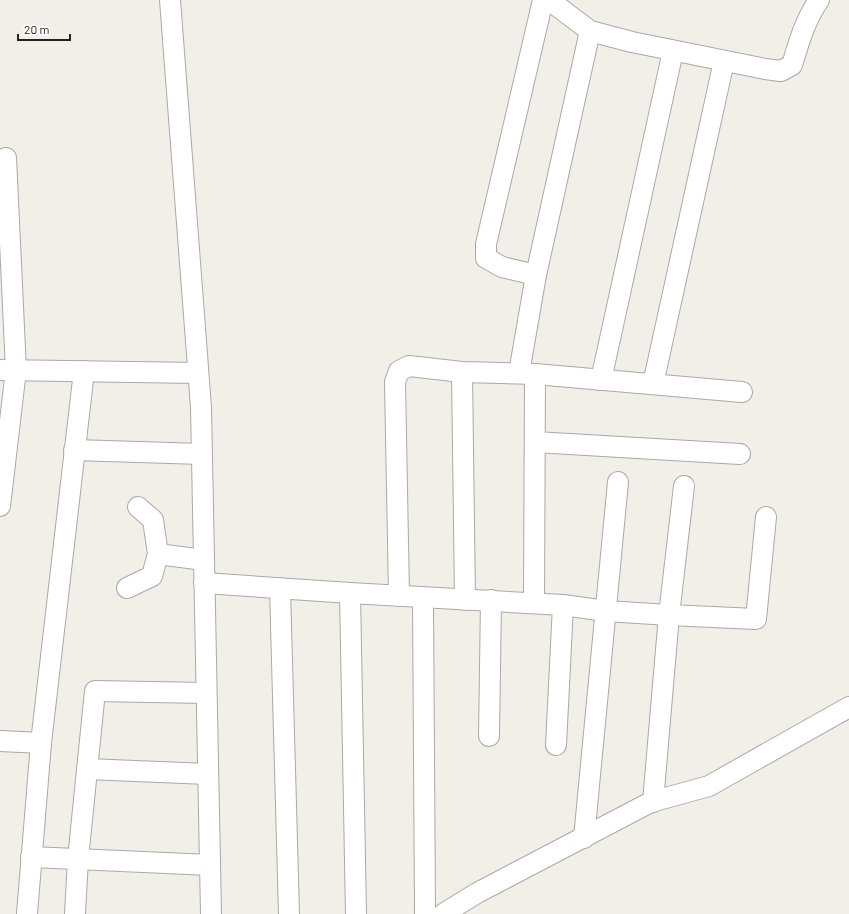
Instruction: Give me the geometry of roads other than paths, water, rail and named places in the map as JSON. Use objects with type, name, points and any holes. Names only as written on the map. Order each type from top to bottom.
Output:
[{"type":"street","points":[[170,0],[200,406],[211,914]]},
{"type":"street","points":[[536,275],[502,267],[486,258],[486,244],[543,0]]},
{"type":"street","points":[[549,0],[590,30],[632,42],[781,71],[792,65],[804,25],[811,11],[819,0]]},
{"type":"street","points":[[534,603],[536,442],[527,373],[536,275],[590,30]]},
{"type":"street","points":[[601,380],[673,50]]},
{"type":"street","points":[[653,384],[724,61]]},
{"type":"street","points":[[0,506],[8,370],[6,158]]},
{"type":"street","points":[[399,596],[395,382],[399,371],[409,366],[462,372],[527,373],[742,392]]},
{"type":"street","points":[[8,370],[198,373]]},
{"type":"street","points":[[26,914],[40,743],[84,371]]},
{"type":"street","points":[[462,372],[465,600]]},
{"type":"street","points":[[536,442],[740,454]]},
{"type":"street","points":[[74,450],[202,454]]},
{"type":"street","points":[[584,838],[618,482]]},
{"type":"street","points":[[653,802],[669,615],[684,486]]},
{"type":"street","points":[[127,588],[152,576],[158,554],[153,520],[138,507]]},
{"type":"street","points":[[204,583],[563,605],[606,611],[756,619],[766,517]]},
{"type":"street","points":[[158,554],[204,560]]},
{"type":"street","points":[[280,588],[289,914]]},
{"type":"street","points":[[350,593],[356,914]]},
{"type":"street","points":[[423,597],[426,914]]},
{"type":"street","points":[[489,736],[491,600]]},
{"type":"street","points":[[556,745],[563,605]]},
{"type":"street","points":[[75,914],[78,859],[95,691],[206,693]]},
{"type":"street","points":[[443,914],[477,893],[653,802],[709,786],[849,707]]},
{"type":"street","points":[[0,741],[40,743]]},
{"type":"street","points":[[87,769],[208,774]]},
{"type":"street","points":[[31,857],[210,865]]}]
